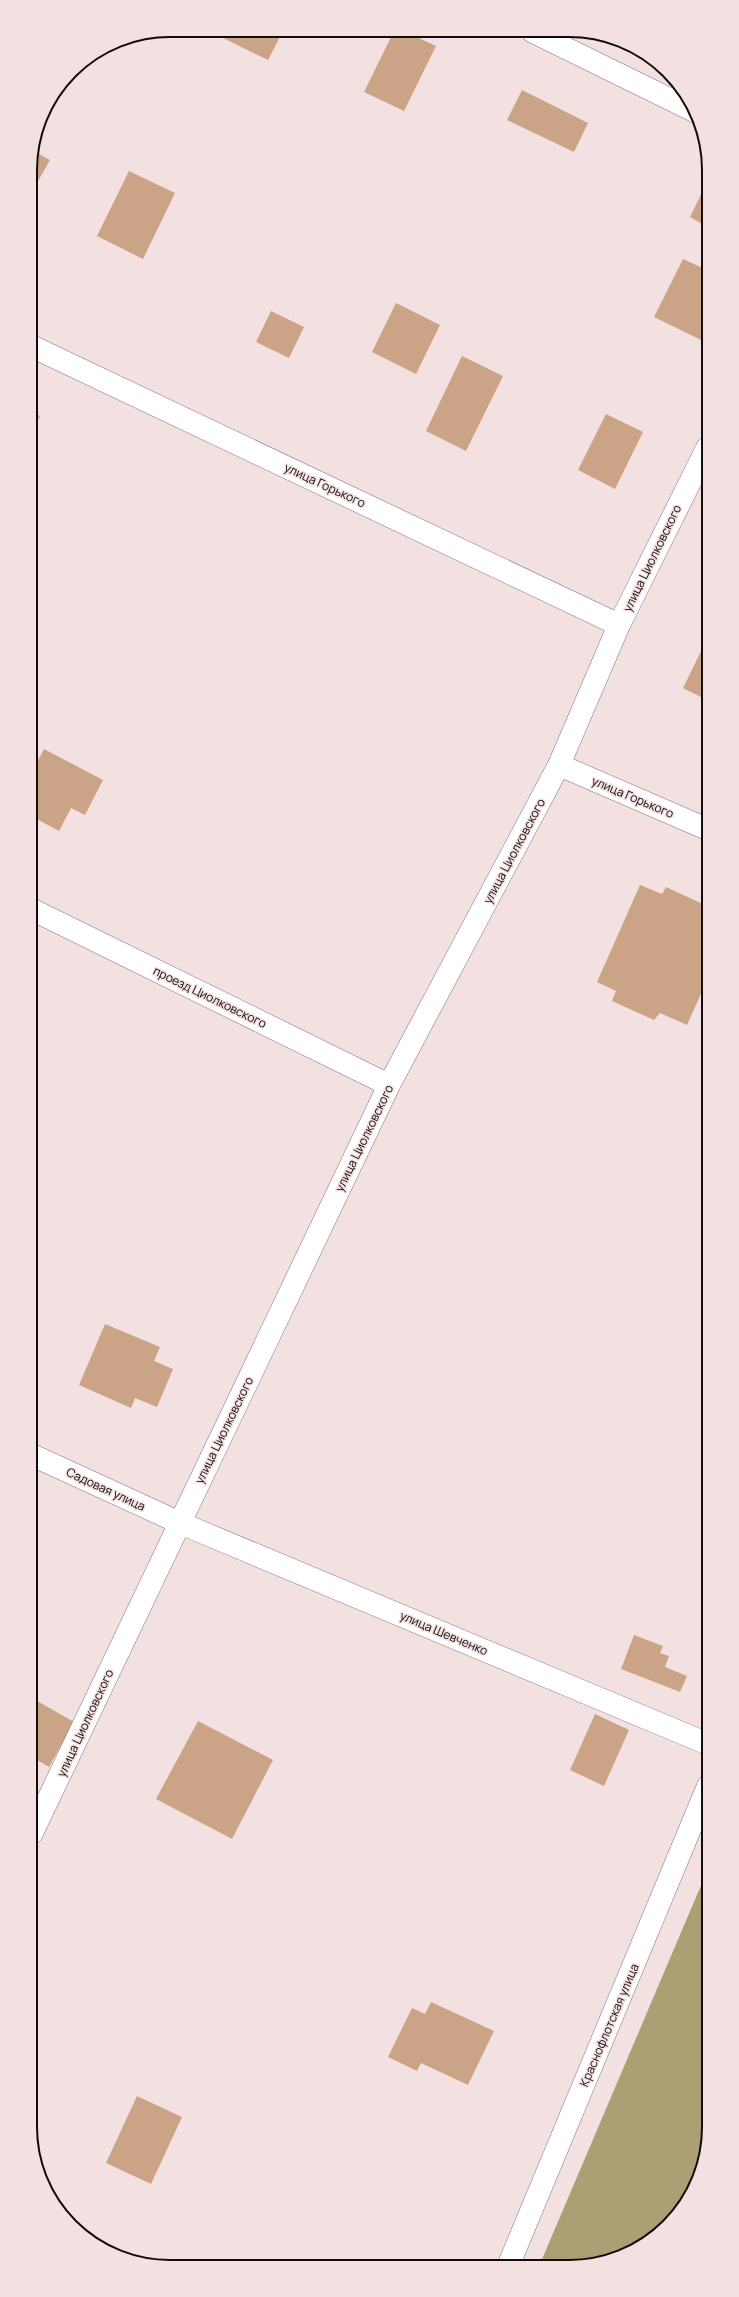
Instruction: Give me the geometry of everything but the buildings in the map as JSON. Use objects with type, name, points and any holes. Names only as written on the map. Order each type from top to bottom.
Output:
[{"type":"street","points":[[543,37],[686,107]]},
{"type":"street","name":"улица Горького","points":[[37,349],[619,625]]},
{"type":"street","name":"улица Циолковского","points":[[37,1823],[389,1085],[559,765],[619,625],[702,458]]},
{"type":"street","name":"улица Горького","points":[[559,765],[702,827]]},
{"type":"street","name":"проезд Циолковского","points":[[37,912],[389,1085]]},
{"type":"street","name":"Садовая улица","points":[[37,1457],[180,1523]]},
{"type":"street","name":"улица Шевченко","points":[[180,1523],[702,1741]]},
{"type":"street","name":"Краснофлотская улица","points":[[511,2260],[702,1800]]},
{"type":"shaded area","points":[[702,1883],[702,2136],[692,2178],[684,2194],[669,2215],[650,2233],[636,2242],[612,2253],[586,2259],[542,2260]]}]
